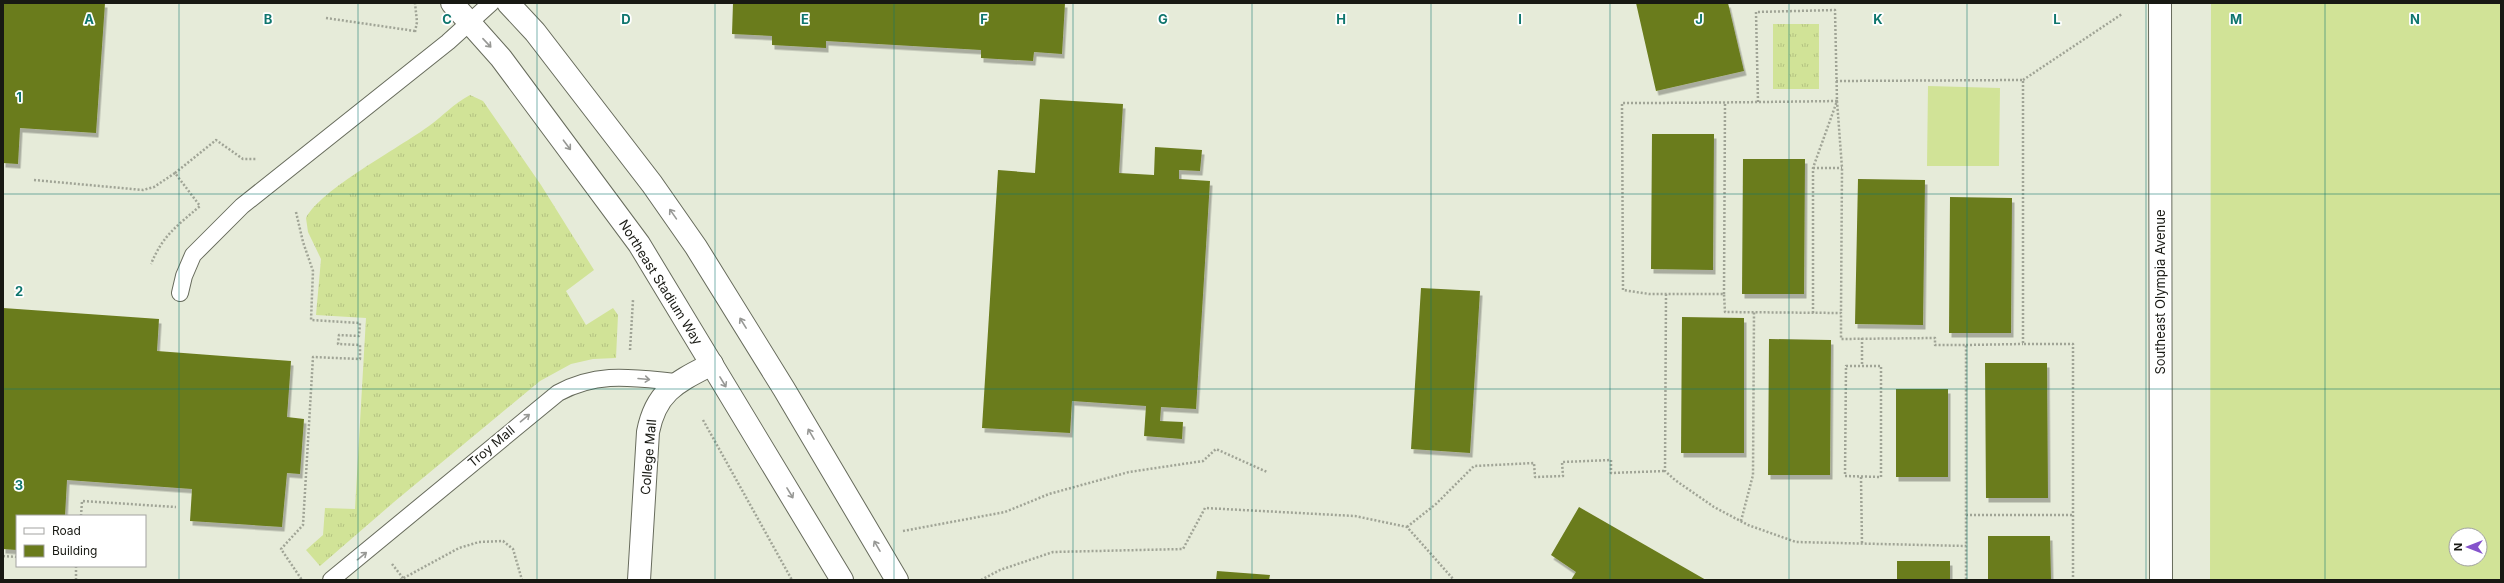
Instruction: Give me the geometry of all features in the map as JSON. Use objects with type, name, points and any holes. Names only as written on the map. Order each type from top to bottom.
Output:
[{"type":"main road","name":"Northeast Stadium Way","points":[[452,3],[468,23],[501,58],[639,244],[842,580]]},
{"type":"main road","points":[[508,3],[535,32],[652,184],[696,247],[784,389],[897,580]]},
{"type":"main road","name":"Southeast Olympia Avenue","points":[[2160,3],[2161,580]]},
{"type":"main road","name":"College Mall","points":[[639,580],[649,426],[652,414],[663,394],[677,382],[712,364]]},
{"type":"lane","points":[[180,293],[193,255],[242,206],[448,42],[491,3]]},
{"type":"lane","name":"Troy Mall","points":[[331,580],[558,393],[577,383],[614,376],[677,382]]},
{"type":"path","points":[[414,34],[417,22],[415,3]]},
{"type":"path","points":[[1758,102],[1756,12],[1835,10],[1836,81],[1842,168],[1841,339],[1935,338],[1935,345],[2073,344],[2073,580]]},
{"type":"path","points":[[1836,81],[2023,80],[2122,14]]},
{"type":"path","points":[[326,18],[415,31]]},
{"type":"path","points":[[2023,80],[2023,344]]},
{"type":"path","points":[[1724,294],[1666,294],[1623,290],[1622,103],[1837,101]]},
{"type":"path","points":[[1813,313],[1813,168],[1837,101]]},
{"type":"path","points":[[1725,103],[1725,312],[1841,313]]},
{"type":"path","points":[[34,180],[143,190],[154,187],[175,173],[216,140],[243,159],[259,158]]},
{"type":"path","points":[[1813,168],[1842,168]]},
{"type":"path","points":[[151,264],[158,246],[172,229],[200,206],[175,173]]},
{"type":"path","points":[[296,212],[303,242],[313,271],[311,320],[360,323],[359,336],[339,335],[338,344],[360,345],[360,359],[313,357],[303,525],[281,549],[302,580]]},
{"type":"path","points":[[1665,471],[1666,294]]},
{"type":"path","points":[[1741,522],[1753,475],[1754,312]]},
{"type":"path","points":[[1862,338],[1862,366]]},
{"type":"path","points":[[1966,345],[1966,580]]},
{"type":"path","points":[[1846,366],[1862,366],[1881,366],[1881,477],[1845,476],[1846,366]]},
{"type":"path","points":[[703,420],[792,580]]},
{"type":"path","points":[[901,531],[1005,512],[1049,494],[1129,472],[1203,461],[1216,449],[1267,472]]},
{"type":"path","points":[[1407,527],[1436,504],[1474,466],[1534,463],[1535,477],[1563,476],[1562,462],[1611,460],[1611,473],[1665,471],[1675,480],[1714,507],[1741,522],[1796,542],[1862,545],[1966,546]]},
{"type":"path","points":[[1861,477],[1862,545]]},
{"type":"path","points":[[81,515],[82,501],[176,506]]},
{"type":"path","points":[[981,580],[1000,570],[1053,552],[1183,549],[1205,508],[1355,516],[1407,527],[1454,580]]},
{"type":"path","points":[[1966,515],[2073,515]]},
{"type":"path","points":[[400,580],[459,548],[478,542],[503,541],[513,549],[522,580]]},
{"type":"path","points":[[3,556],[16,557]]},
{"type":"path","points":[[76,567],[76,580]]},
{"type":"green space","points":[[2211,3],[2501,3],[2501,580],[2210,580]]},
{"type":"green space","points":[[1773,24],[1819,24],[1819,89],[1773,89]]},
{"type":"green space","points":[[1928,86],[2000,88],[1999,166],[1927,166]]},
{"type":"green space","points":[[470,95],[483,101],[541,185],[594,270],[566,291],[586,325],[613,308],[618,315],[616,358],[593,359],[571,364],[540,381],[394,502],[320,566],[306,550],[323,535],[325,508],[355,509],[366,318],[316,315],[321,259],[308,232],[306,218],[314,207],[327,194],[362,169],[429,126],[453,106]]},
{"type":"building","points":[[3,3],[105,3],[96,133],[20,128],[18,164],[3,163]]},
{"type":"building","points":[[733,3],[1065,3],[1062,54],[1034,52],[1033,61],[981,58],[981,50],[826,41],[826,48],[772,45],[772,36],[732,34]]},
{"type":"building","points":[[1636,3],[1728,3],[1744,71],[1656,91]]},
{"type":"building","points":[[1040,99],[1123,104],[1119,173],[1154,175],[1155,147],[1202,150],[1200,171],[1179,170],[1179,179],[1210,181],[1196,409],[1161,407],[1160,421],[1183,422],[1182,439],[1144,436],[1146,406],[1072,401],[1070,433],[982,428],[998,170],[1035,173]]},
{"type":"building","points":[[1652,134],[1714,134],[1713,270],[1651,269]]},
{"type":"building","points":[[1743,159],[1805,159],[1804,294],[1742,294]]},
{"type":"building","points":[[1858,179],[1925,180],[1923,325],[1855,324]]},
{"type":"building","points":[[1950,197],[2012,198],[2011,333],[1949,333]]},
{"type":"building","points":[[1421,288],[1480,291],[1470,453],[1411,449]]},
{"type":"building","points":[[3,308],[159,319],[157,351],[291,361],[287,417],[304,419],[300,474],[287,473],[282,527],[190,521],[192,489],[67,480],[65,515],[16,515],[16,550],[3,549]]},
{"type":"building","points":[[1682,317],[1744,318],[1744,453],[1681,453]]},
{"type":"building","points":[[1769,339],[1831,340],[1830,475],[1768,475]]},
{"type":"building","points":[[1985,363],[2047,363],[2048,498],[1986,498]]},
{"type":"building","points":[[1896,389],[1948,389],[1948,477],[1896,477]]},
{"type":"building","points":[[1579,507],[1706,580],[1571,580],[1576,572],[1551,555]]},
{"type":"building","points":[[1988,536],[2050,536],[2051,580],[1988,580]]},
{"type":"building","points":[[1897,561],[1950,561],[1950,580],[1897,580]]},
{"type":"building","points":[[1217,571],[1270,575],[1269,580],[1216,580]]}]
